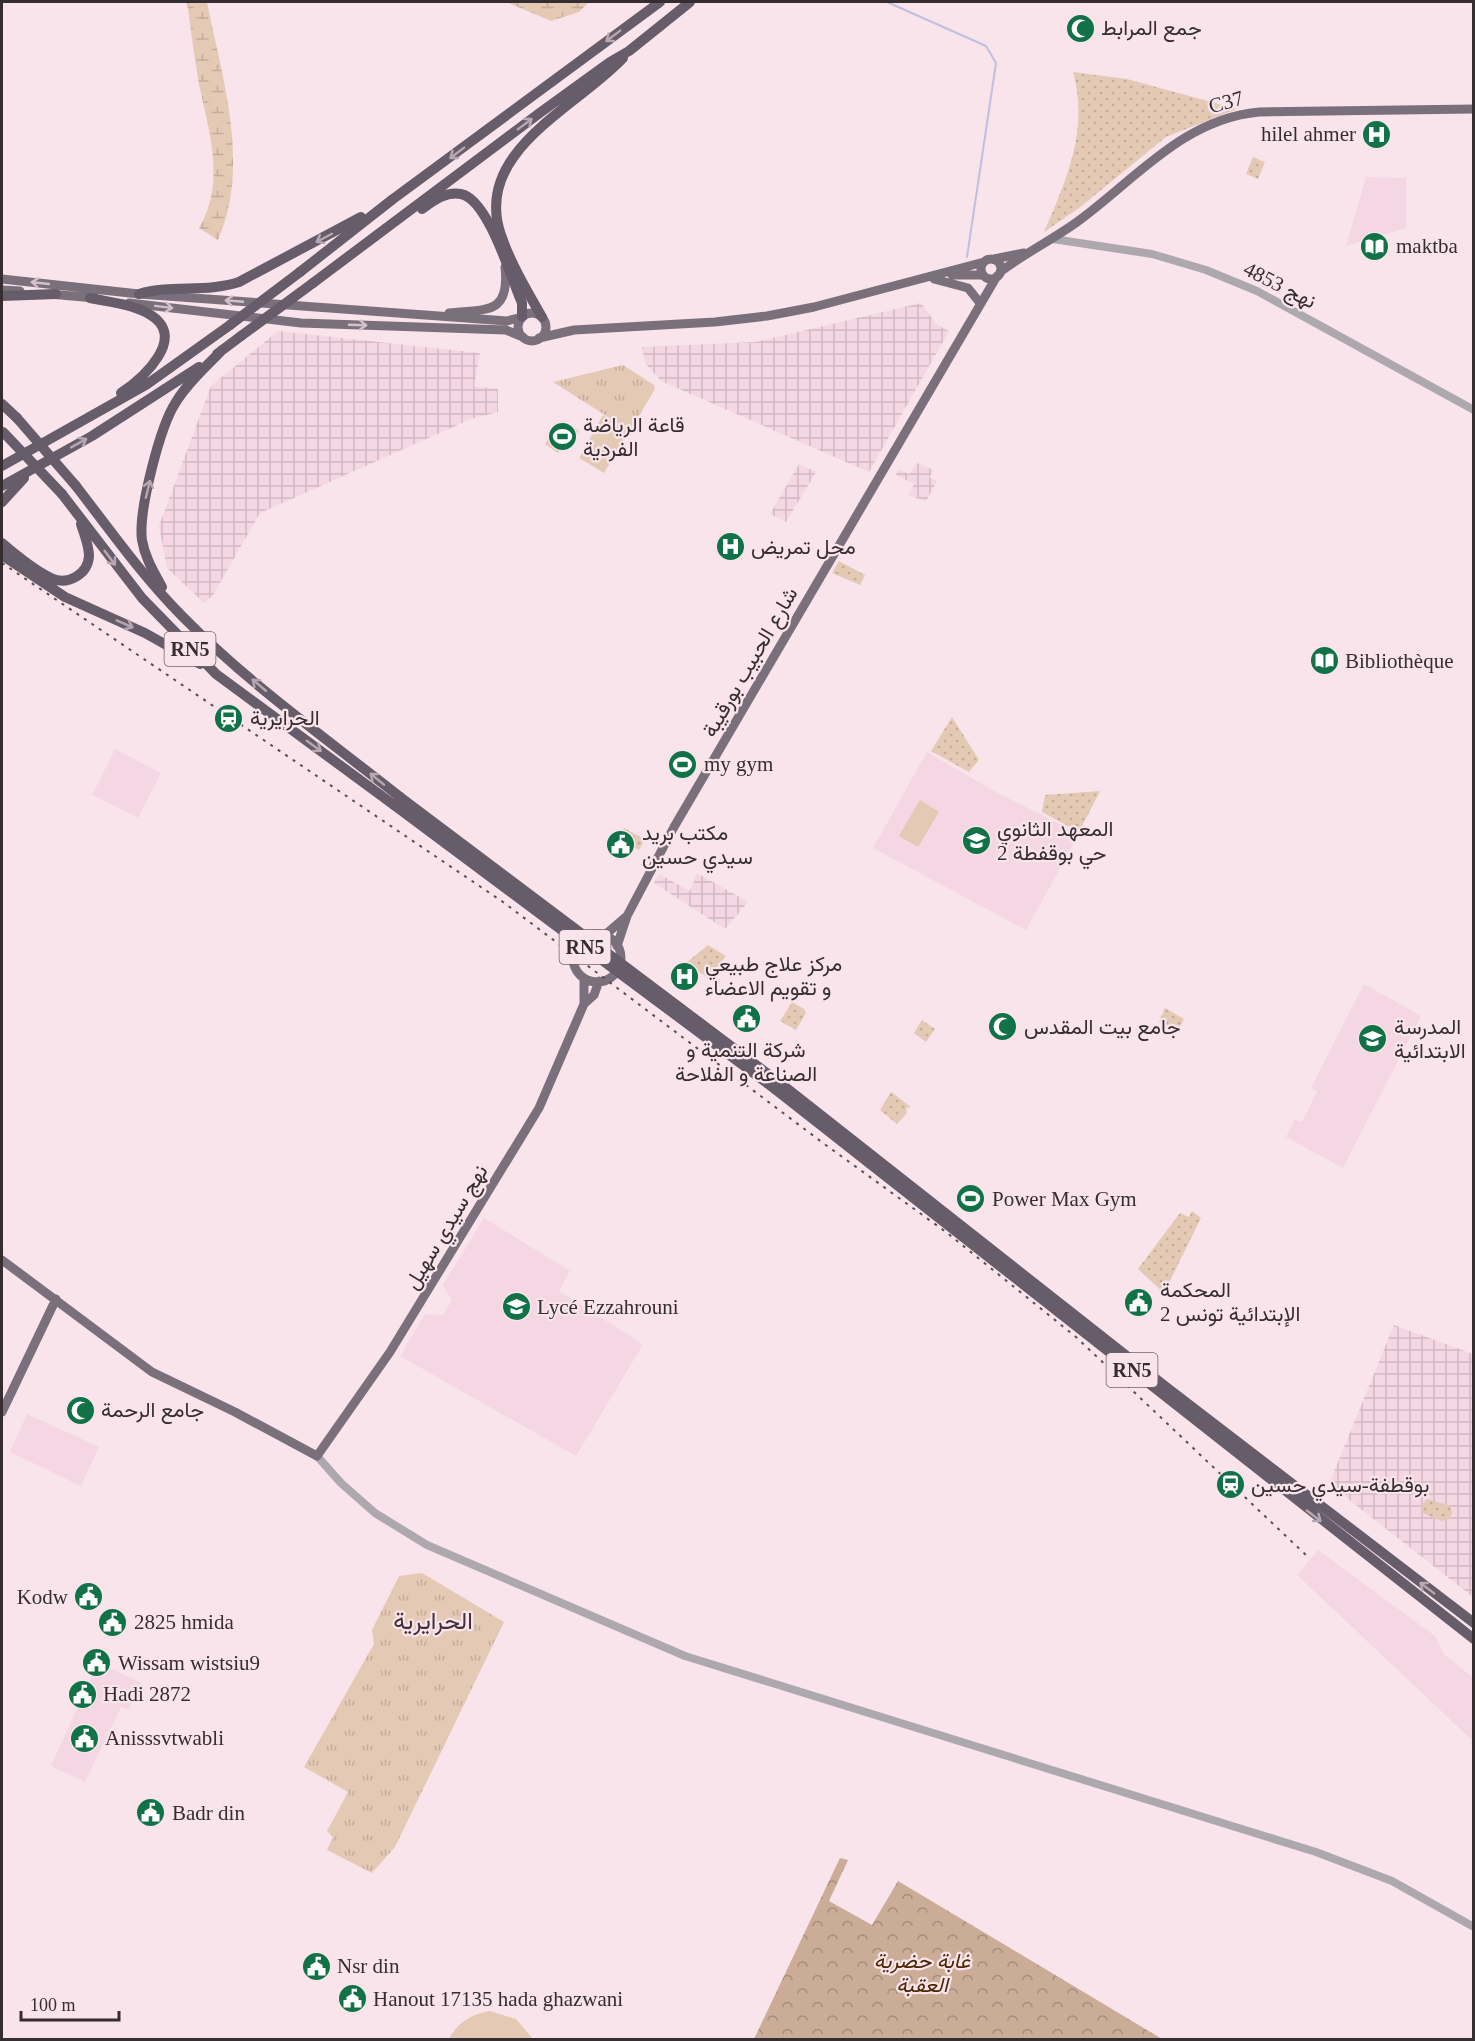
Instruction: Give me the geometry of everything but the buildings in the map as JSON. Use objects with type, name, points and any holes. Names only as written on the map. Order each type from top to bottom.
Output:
[{"type":"highway","points":[[2,466],[146,385],[230,325],[393,199],[660,2]]},
{"type":"highway","points":[[2,486],[151,401],[541,112],[629,51],[690,2]]},
{"type":"highway","points":[[542,318],[500,234],[495,211],[500,176],[517,150],[612,70],[629,51]]},
{"type":"highway","points":[[380,232],[392,228],[441,197],[464,194],[482,211],[522,303],[522,317]]},
{"type":"highway","points":[[139,294],[152,290],[218,288],[239,282],[393,199]]},
{"type":"highway","points":[[2,296],[56,294]]},
{"type":"highway","points":[[87,419],[142,377],[156,361],[165,340],[158,320],[149,314],[138,308],[90,298]]},
{"type":"highway","points":[[170,604],[144,550],[141,530],[143,511],[169,414],[182,393],[222,350]]},
{"type":"highway","name":"RN5","points":[[2,404],[76,486],[170,604],[241,670],[397,801]]},
{"type":"highway","name":"RN5","points":[[2,431],[62,494],[142,598],[216,674],[397,801],[778,1086],[1473,1623]]},
{"type":"highway","points":[[2,502],[32,470]]},
{"type":"highway","points":[[2,543],[52,578],[69,580],[83,571],[89,555],[78,515]]},
{"type":"highway","points":[[2,555],[65,597],[154,638],[216,674]]},
{"type":"highway","name":"RN5","points":[[778,1086],[1473,1639]]},
{"type":"main road","name":"C37","points":[[1029,252],[1053,239],[1165,151],[1197,131],[1225,119],[1259,112],[1473,109]]},
{"type":"main road","points":[[2,290],[56,294],[301,323],[506,330],[532,340],[574,330],[715,322],[767,316],[930,279],[994,259],[1029,252]]},
{"type":"main road","points":[[930,279],[999,274],[1029,252]]},
{"type":"main road","points":[[994,259],[1000,264],[999,274]]},
{"type":"main road","points":[[980,303],[984,276],[981,267],[984,262]]},
{"type":"main road","points":[[426,316],[493,308],[505,295],[506,267]]},
{"type":"main road","name":"شارع الحبيب بورقيبة","points":[[617,946],[627,916],[674,827],[999,274]]},
{"type":"main road","points":[[2,279],[139,294],[426,316],[507,321],[534,313],[558,327],[574,330]]},
{"type":"main road","points":[[930,279],[968,288],[980,303]]},
{"type":"main road","points":[[522,317],[518,330],[523,337]]},
{"type":"main road","points":[[539,338],[545,329],[542,318]]},
{"type":"main road","name":"شارع الحبيب بورقيبة","points":[[605,935],[627,916]]},
{"type":"main road","points":[[605,935],[617,946],[620,960],[617,970],[609,978],[599,981],[584,978],[573,963],[575,946],[587,936],[605,935]]},
{"type":"main road","name":"نهج سيدي سهيل","points":[[317,1456],[367,1388],[396,1343],[538,1108],[584,1004],[584,978]]},
{"type":"main road","name":"نهج سيدي سهيل","points":[[584,1004],[594,995],[599,981]]},
{"type":"main road","points":[[2,1260],[152,1372],[235,1412],[317,1456]]},
{"type":"main road","points":[[2,1412],[56,1299]]},
{"type":"street","name":"نهج 4853","points":[[1053,239],[1141,252],[1206,270],[1264,295],[1473,410]]},
{"type":"street","points":[[317,1456],[341,1483],[375,1514],[427,1545],[685,1656],[1316,1852],[1392,1881],[1473,1927]]},
{"type":"shaded area","points":[[1366,177],[1406,178],[1406,228],[1346,246]]},
{"type":"shaded area","points":[[921,303],[936,324],[949,331],[869,472],[661,381],[645,363],[642,347],[756,342]]},
{"type":"shaded area","points":[[278,331],[480,353],[474,386],[498,389],[498,412],[471,419],[260,513],[213,595],[204,603],[167,568],[159,526],[211,386]]},
{"type":"shaded area","points":[[917,463],[934,470],[929,477],[937,481],[926,501],[908,495],[914,484],[896,475],[898,469],[909,474]]},
{"type":"shaded area","points":[[799,464],[816,472],[786,522],[770,514]]},
{"type":"shaded area","points":[[115,749],[161,773],[138,818],[92,795]]},
{"type":"shaded area","name":"المعهد الثانوي حي بوقفطة 2","points":[[927,752],[996,792],[1079,834],[1026,930],[873,848]]},
{"type":"shaded area","points":[[697,873],[748,902],[725,929],[654,883],[659,874],[690,891]]},
{"type":"shaded area","points":[[1364,984],[1421,1016],[1343,1168],[1286,1137],[1295,1119],[1302,1122],[1317,1091],[1311,1088]]},
{"type":"shaded area","name":"Lycé Ezzahrouni","points":[[484,1218],[570,1271],[559,1291],[640,1342],[642,1346],[576,1456],[400,1356],[425,1314],[443,1315],[452,1300],[443,1285]]},
{"type":"shaded area","points":[[1394,1325],[1473,1354],[1473,1597],[1329,1484]]},
{"type":"shaded area","points":[[27,1414],[99,1447],[81,1486],[10,1452]]},
{"type":"shaded area","points":[[1318,1550],[1435,1636],[1444,1654],[1473,1678],[1473,1741],[1297,1575]]},
{"type":"shaded area","points":[[98,1662],[141,1683],[128,1710],[121,1707],[85,1782],[51,1766]]},
{"type":"green space","points":[[187,2],[207,2],[230,121],[233,152],[232,182],[228,211],[218,240],[199,228],[207,211],[214,175],[211,139],[197,74]]},
{"type":"green space","points":[[506,2],[589,2],[579,12],[551,21]]},
{"type":"green space","points":[[1073,72],[1127,79],[1237,109],[1166,137],[1079,208],[1044,232],[1068,173],[1077,134],[1077,93]]},
{"type":"green space","points":[[1253,157],[1265,162],[1258,179],[1246,174]]},
{"type":"green space","points":[[623,365],[654,385],[655,389],[630,431],[553,382]]},
{"type":"green space","points":[[603,415],[629,431],[604,473],[579,458]]},
{"type":"green space","name":"قاعة الرياضة الفردية","points":[[563,421],[579,431],[569,449],[562,447],[558,453],[545,444],[557,424]]},
{"type":"green space","points":[[839,561],[865,575],[860,585],[832,573]]},
{"type":"green space","points":[[952,717],[979,760],[969,772],[931,751]]},
{"type":"green space","points":[[1100,791],[1079,832],[1042,812],[1045,795]]},
{"type":"green space","points":[[920,800],[939,812],[918,847],[899,836]]},
{"type":"green space","points":[[624,828],[645,839],[639,850],[619,840]]},
{"type":"green space","points":[[708,945],[726,956],[708,978],[686,963]]},
{"type":"green space","points":[[792,1002],[804,1009],[806,1013],[796,1030],[780,1021]]},
{"type":"green space","points":[[1165,1008],[1184,1019],[1177,1032],[1159,1022]]},
{"type":"green space","points":[[922,1020],[935,1029],[926,1042],[914,1033]]},
{"type":"green space","points":[[891,1092],[911,1107],[906,1108],[907,1113],[897,1124],[880,1110]]},
{"type":"green space","points":[[1192,1211],[1201,1218],[1164,1293],[1138,1269],[1180,1213],[1189,1217]]},
{"type":"green space","points":[[1427,1499],[1450,1506],[1452,1513],[1449,1519],[1441,1521],[1423,1513],[1421,1506]]},
{"type":"green space","points":[[422,1573],[504,1622],[395,1847],[372,1873],[327,1850],[333,1837],[327,1831],[348,1792],[304,1767],[374,1644],[372,1630],[399,1576]]},
{"type":"green space","name":"غابة حضرية العقبة","points":[[840,1858],[848,1860],[829,1901],[872,1925],[898,1881],[1162,2039],[754,2039]]},
{"type":"green space","points":[[490,2011],[516,2019],[533,2039],[449,2039],[465,2020]]},
{"type":"waterway","points":[[887,2],[986,46],[996,63],[967,257]]},
{"type":"railway","points":[[2,563],[503,902],[823,1143],[946,1232],[1076,1337],[1308,1557]]},
{"type":"place","name":"جمع المرابط","points":[[1080,28]]},
{"type":"place","name":"hilel ahmer","points":[[1377,134]]},
{"type":"place","name":"maktba","points":[[1375,246]]},
{"type":"place","name":"قاعة الرياضة الفردية","points":[[562,437]]},
{"type":"place","name":"محل تمريض","points":[[730,547]]},
{"type":"place","name":"Bibliothèque","points":[[1324,661]]},
{"type":"place","name":"الحرايرية","points":[[229,718]]},
{"type":"place","name":"my gym","points":[[683,764]]},
{"type":"place","name":"المعهد الثانوي حي بوقفطة 2","points":[[976,841]]},
{"type":"place","name":"مكتب بريد سيدي حسين","points":[[621,845]]},
{"type":"place","name":"مركز علاج طبيعي و تقويم الاعضاء","points":[[684,976]]},
{"type":"place","name":"شركة التنمية و الصناعة و الفلاحة","points":[[746,1019]]},
{"type":"place","name":"جامع بيت المقدس","points":[[1003,1027]]},
{"type":"place","name":"المدرسة الابتدائية","points":[[1373,1039]]},
{"type":"place","name":"Power Max Gym","points":[[971,1199]]},
{"type":"place","name":"المحكمة الإبتدائية تونس 2","points":[[1139,1302]]},
{"type":"place","name":"Lycé Ezzahrouni","points":[[516,1307]]},
{"type":"place","name":"جامع الرحمة","points":[[80,1410]]},
{"type":"place","name":"بوقطفة-سيدي حسين","points":[[1230,1485]]},
{"type":"place","name":"Kodw","points":[[89,1597]]},
{"type":"place","name":"2825 hmida","points":[[113,1622]]},
{"type":"place","name":"Wissam wistsiu9","points":[[97,1663]]},
{"type":"place","name":"Hadi 2872","points":[[82,1694]]},
{"type":"place","name":"Anisssvtwabli","points":[[84,1738]]},
{"type":"place","name":"Badr din","points":[[151,1813]]},
{"type":"place","name":"Nsr din","points":[[316,1966]]},
{"type":"place","name":"Hanout 17135 hada ghazwani","points":[[352,1999]]},
{"type":"district","name":"الحرايرية","points":[[433,1621]]}]
